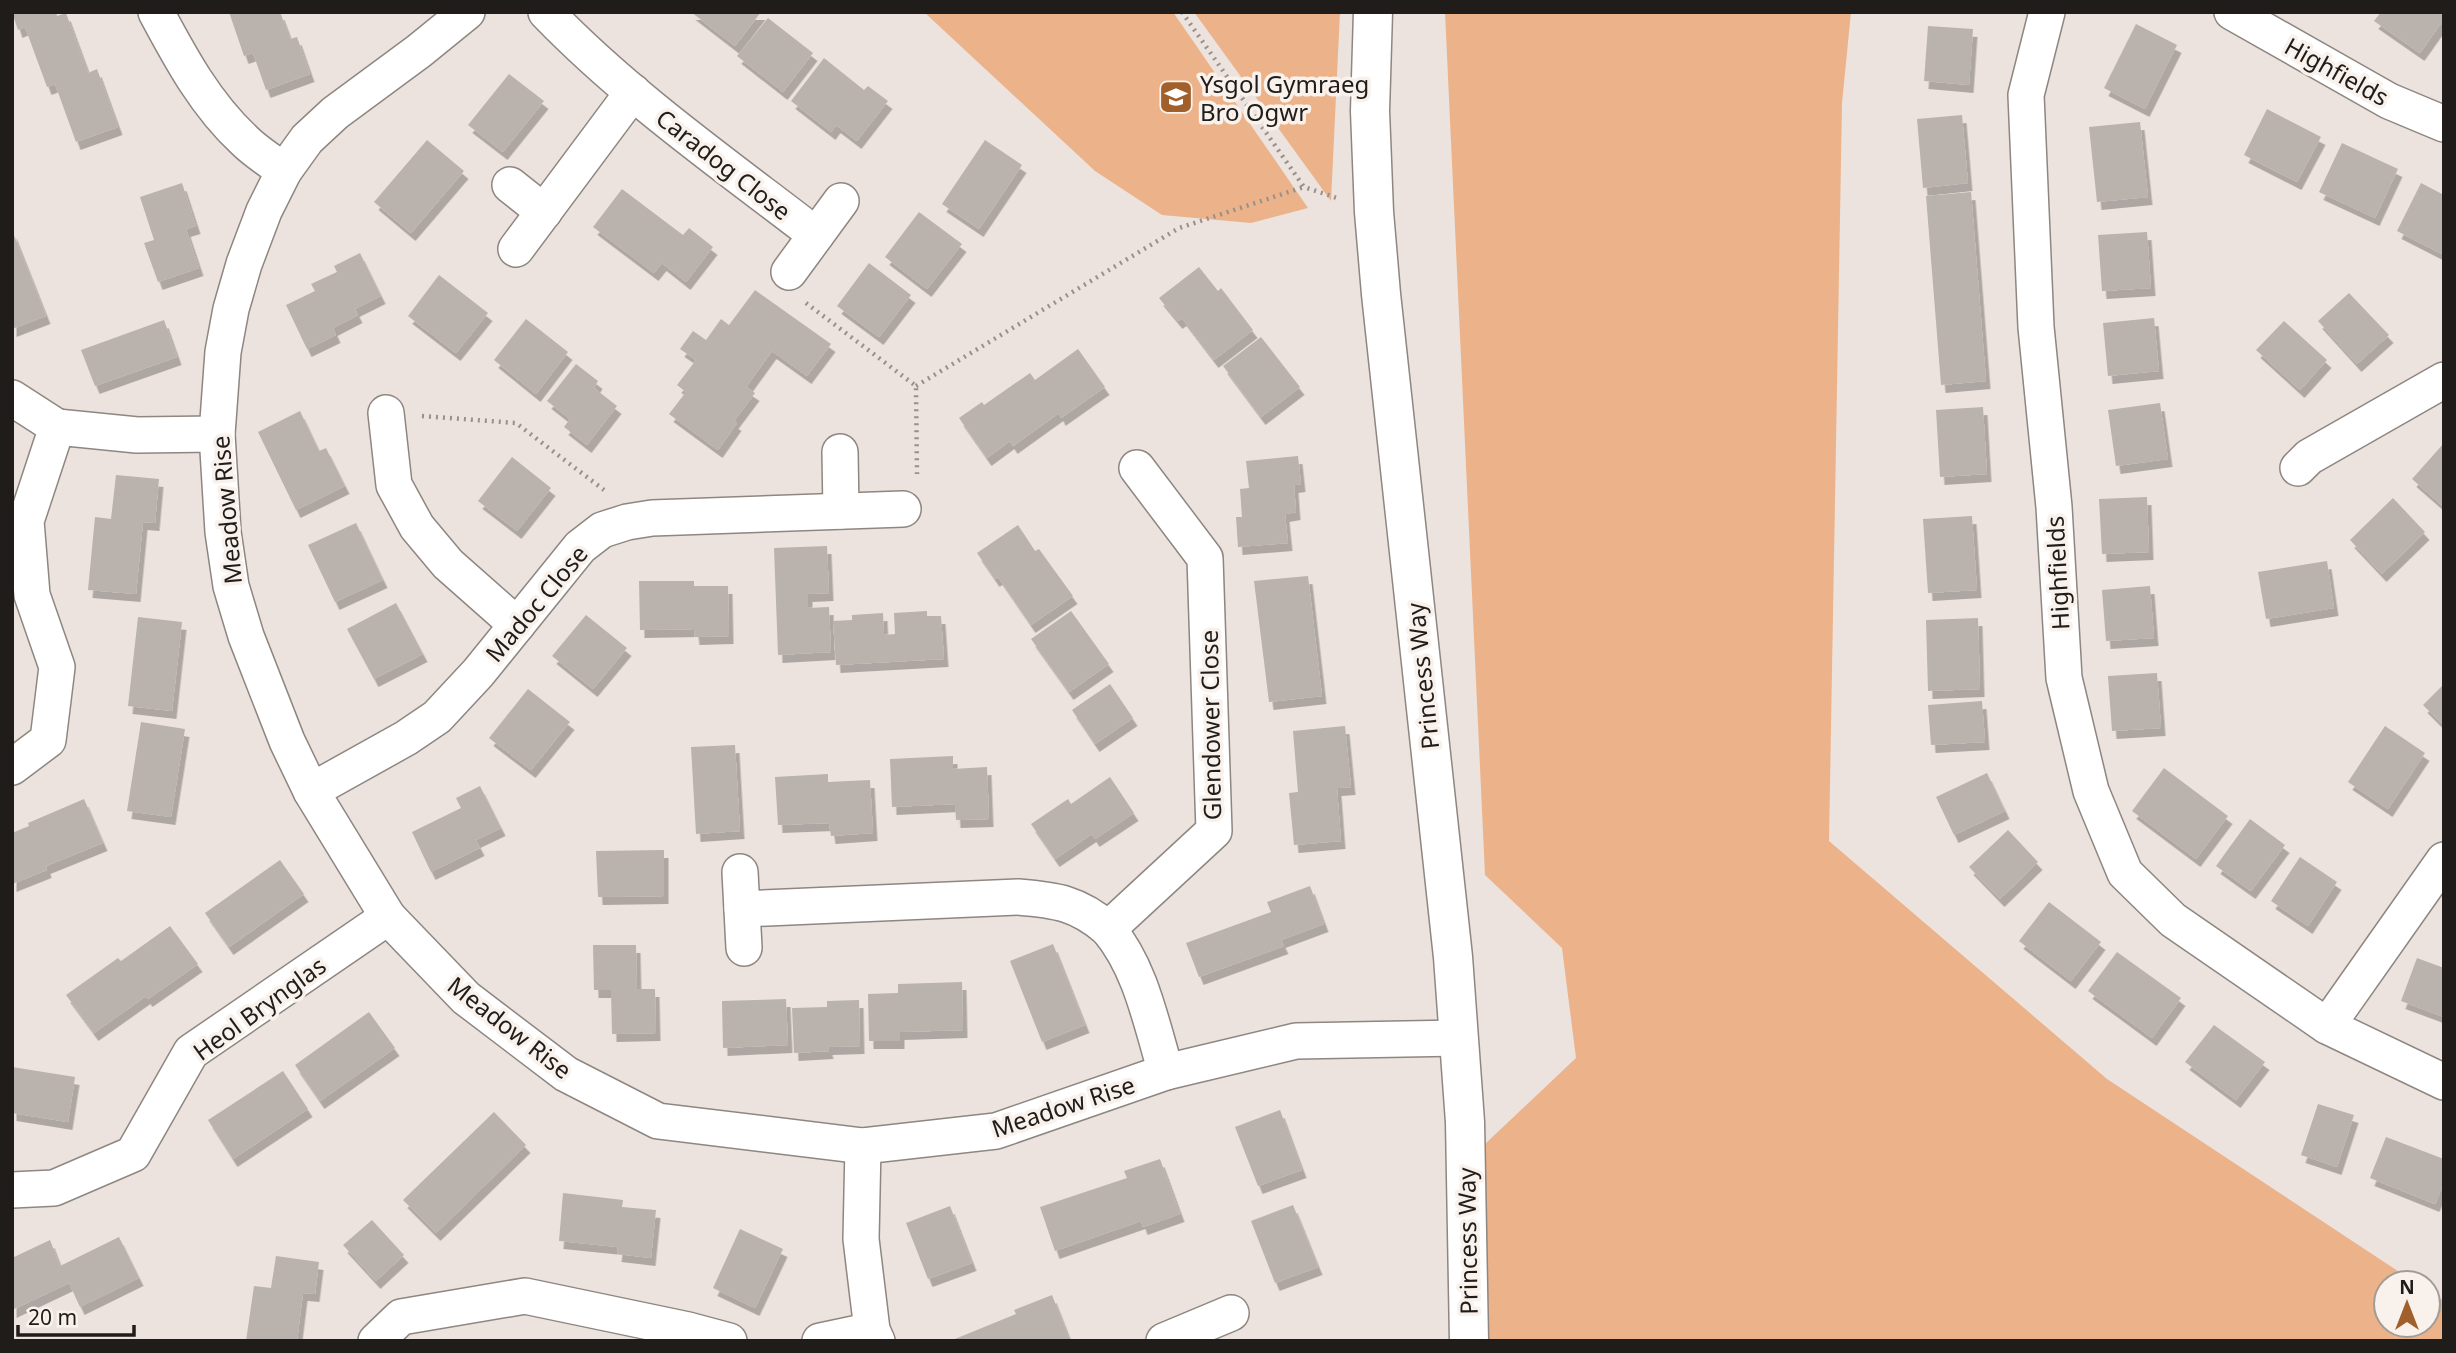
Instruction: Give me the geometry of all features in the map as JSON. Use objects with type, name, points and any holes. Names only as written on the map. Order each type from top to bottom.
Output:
[{"type":"street","points":[[156,12],[203,95],[246,143],[284,171]]},
{"type":"street","name":"Meadow Rise","points":[[467,12],[335,113],[307,139],[284,171],[264,211],[231,309],[223,352],[217,435],[221,507],[231,586],[246,636],[287,741],[311,791],[388,917],[466,998],[566,1074],[658,1121],[863,1146],[996,1131],[1166,1072],[1296,1041],[1459,1038]]},
{"type":"street","name":"Caradog Close","points":[[546,12],[573,40],[633,92],[816,235]]},
{"type":"street","name":"Princess Way","points":[[1373,12],[1370,111],[1374,212],[1383,321],[1453,957],[1465,1122],[1469,1341]]},
{"type":"street","name":"Highfields","points":[[2047,12],[2026,95],[2036,327],[2054,507],[2064,678],[2091,791],[2125,873],[2173,920],[2327,1026],[2444,1082]]},
{"type":"street","name":"Highfields","points":[[2232,12],[2389,101],[2444,124]]},
{"type":"street","name":"Caradog Close","points":[[516,249],[633,92]]},
{"type":"street","points":[[510,185],[544,212]]},
{"type":"street","name":"Caradog Close","points":[[789,272],[841,201]]},
{"type":"street","points":[[2298,468],[2309,457],[2444,380]]},
{"type":"street","points":[[12,398],[57,428],[137,435],[217,435]]},
{"type":"street","points":[[386,413],[394,485],[417,527],[448,564],[517,625]]},
{"type":"street","points":[[12,767],[48,740],[57,667],[33,595],[26,521],[57,428]]},
{"type":"street","points":[[840,452],[841,511]]},
{"type":"street","name":"Glendower Close","points":[[1108,929],[1214,831],[1205,558],[1137,468]]},
{"type":"street","name":"Madoc Close","points":[[311,791],[406,738],[437,717],[478,673],[580,547],[602,530],[652,518],[903,509]]},
{"type":"street","points":[[2327,1026],[2444,860]]},
{"type":"street","points":[[740,872],[744,948]]},
{"type":"street","points":[[742,909],[1017,897],[1059,901],[1074,906],[1108,929],[1122,946],[1133,967],[1166,1072]]},
{"type":"street","name":"Heol Brynglas","points":[[12,1189],[54,1188],[133,1154],[191,1052],[388,917]]},
{"type":"street","points":[[820,1341],[874,1335],[860,1239],[863,1146]]},
{"type":"street","points":[[376,1341],[401,1317],[525,1296],[686,1335],[729,1341]]},
{"type":"street","points":[[1164,1341],[1231,1312]]},
{"type":"path","points":[[1182,12],[1304,187],[1374,212]]},
{"type":"path","points":[[915,386],[1179,228],[1304,187]]},
{"type":"path","points":[[789,272],[798,296],[915,386]]},
{"type":"path","points":[[903,509],[917,486],[915,386]]},
{"type":"path","points":[[386,413],[516,423],[619,501],[627,522]]},
{"type":"shaded area","name":"Ysgol Gymraeg Bro Ogwr","points":[[924,12],[1173,12],[1308,208],[1251,223],[1162,215],[1095,171]]},
{"type":"shaded area","points":[[1194,12],[1340,12],[1331,201]]},
{"type":"shaded area","points":[[1445,12],[1851,12],[1842,103],[1829,841],[2107,1079],[2395,1269],[2372,1269],[2372,1339],[2442,1339],[2442,1300],[2444,1341],[1485,1341],[1485,1144],[1576,1058],[1562,948],[1485,875]]},
{"type":"building","points":[[12,12],[56,12],[57,16],[66,13],[88,73],[97,69],[118,127],[76,142],[55,84],[47,87],[25,27],[18,30]]},
{"type":"building","points":[[229,12],[280,12],[290,39],[297,37],[310,74],[266,90],[253,53],[244,56]]},
{"type":"building","points":[[691,12],[761,12],[735,46]]},
{"type":"building","points":[[2381,12],[2444,12],[2444,19],[2420,53],[2374,21]]},
{"type":"building","points":[[768,18],[813,53],[783,92],[737,56]]},
{"type":"building","points":[[2136,24],[2177,45],[2145,109],[2104,88]]},
{"type":"building","points":[[1928,26],[1973,29],[1969,85],[1924,81]]},
{"type":"building","points":[[824,58],[864,90],[868,86],[888,101],[857,141],[836,125],[831,132],[791,101]]},
{"type":"building","points":[[509,74],[544,101],[503,152],[468,125]]},
{"type":"building","points":[[2267,109],[2321,137],[2297,182],[2244,155]]},
{"type":"building","points":[[1962,115],[1968,183],[1923,188],[1917,119]]},
{"type":"building","points":[[2140,122],[2148,197],[2097,202],[2089,127]]},
{"type":"building","points":[[427,140],[464,171],[411,233],[374,202]]},
{"type":"building","points":[[985,140],[1022,165],[979,229],[942,204]]},
{"type":"building","points":[[2342,143],[2398,169],[2375,218],[2319,192]]},
{"type":"building","points":[[182,183],[196,226],[186,229],[199,268],[158,282],[144,243],[154,240],[140,197]]},
{"type":"building","points":[[2421,183],[2444,195],[2444,255],[2397,231]]},
{"type":"building","points":[[622,189],[683,235],[689,228],[713,247],[686,282],[662,263],[654,273],[593,227]]},
{"type":"building","points":[[1971,192],[1986,381],[1941,385],[1926,196]]},
{"type":"building","points":[[919,212],[962,244],[927,289],[885,257]]},
{"type":"building","points":[[12,230],[46,316],[12,329]]},
{"type":"building","points":[[2147,232],[2151,288],[2102,291],[2098,235]]},
{"type":"building","points":[[360,253],[381,296],[355,309],[358,315],[333,328],[336,335],[307,349],[286,305],[315,291],[311,284],[337,272],[334,266]]},
{"type":"building","points":[[869,263],[911,295],[879,337],[837,306]]},
{"type":"building","points":[[1199,267],[1218,291],[1221,288],[1253,330],[1214,360],[1182,318],[1178,321],[1159,298]]},
{"type":"building","points":[[439,275],[488,313],[456,353],[408,316]]},
{"type":"building","points":[[755,290],[831,344],[807,376],[772,351],[746,387],[755,393],[734,421],[737,423],[718,450],[669,414],[686,392],[677,385],[696,360],[680,349],[693,331],[706,340],[721,319],[729,325]]},
{"type":"building","points":[[2349,293],[2389,335],[2357,364],[2318,321]]},
{"type":"building","points":[[2154,318],[2159,371],[2108,376],[2103,323]]},
{"type":"building","points":[[526,319],[568,352],[536,394],[494,360]]},
{"type":"building","points":[[164,320],[177,357],[95,386],[81,350]]},
{"type":"building","points":[[2284,321],[2327,360],[2300,390],[2256,350]]},
{"type":"building","points":[[1261,337],[1300,387],[1261,417],[1223,366]]},
{"type":"building","points":[[1078,349],[1105,387],[1061,418],[1059,413],[1013,446],[1010,441],[987,458],[959,418],[982,402],[984,405],[1030,373],[1035,380]]},
{"type":"building","points":[[576,364],[598,381],[594,388],[617,406],[587,445],[564,427],[570,419],[547,401]]},
{"type":"building","points":[[2160,403],[2168,459],[2116,466],[2108,410]]},
{"type":"building","points":[[1983,407],[1987,474],[1940,477],[1936,410]]},
{"type":"building","points":[[300,411],[319,451],[326,448],[345,486],[296,510],[258,432]]},
{"type":"building","points":[[2444,443],[2444,507],[2412,479]]},
{"type":"building","points":[[1298,456],[1301,484],[1294,485],[1296,512],[1285,514],[1288,543],[1238,547],[1236,517],[1242,517],[1240,489],[1249,488],[1246,461]]},
{"type":"building","points":[[512,457],[551,488],[517,531],[478,501]]},
{"type":"building","points":[[116,475],[159,479],[155,523],[143,522],[136,594],[88,590],[95,517],[111,519]]},
{"type":"building","points":[[2147,497],[2149,552],[2102,554],[2099,499]]},
{"type":"building","points":[[2393,498],[2425,532],[2382,574],[2350,540]]},
{"type":"building","points":[[1972,516],[1977,590],[1928,593],[1923,519]]},
{"type":"building","points":[[356,523],[383,580],[335,602],[308,545]]},
{"type":"building","points":[[1018,525],[1035,551],[1039,549],[1073,596],[1031,625],[998,577],[995,579],[977,553]]},
{"type":"building","points":[[827,546],[829,593],[808,594],[808,608],[829,607],[831,652],[778,655],[774,548]]},
{"type":"building","points":[[2327,561],[2334,608],[2266,619],[2258,572]]},
{"type":"building","points":[[1308,576],[1322,696],[1269,702],[1254,581]]},
{"type":"building","points":[[639,581],[694,581],[694,586],[728,586],[729,636],[695,637],[694,629],[640,630]]},
{"type":"building","points":[[2150,586],[2154,638],[2106,641],[2102,590]]},
{"type":"building","points":[[396,603],[423,654],[374,679],[347,629]]},
{"type":"building","points":[[927,611],[927,616],[941,616],[944,659],[836,665],[833,621],[852,620],[852,615],[883,613],[884,635],[895,634],[894,613]]},
{"type":"building","points":[[1071,611],[1109,664],[1069,692],[1031,639]]},
{"type":"building","points":[[586,615],[627,648],[593,689],[552,656]]},
{"type":"building","points":[[138,617],[182,622],[172,711],[128,706]]},
{"type":"building","points":[[1978,618],[1980,689],[1928,691],[1926,620]]},
{"type":"building","points":[[2157,673],[2161,728],[2112,731],[2108,676]]},
{"type":"building","points":[[1110,684],[1133,718],[1095,744],[1072,710]]},
{"type":"building","points":[[2444,684],[2444,726],[2423,705]]},
{"type":"building","points":[[528,689],[570,722],[531,770],[489,738]]},
{"type":"building","points":[[1982,701],[1985,742],[1931,745],[1928,705]]},
{"type":"building","points":[[141,722],[185,729],[171,817],[127,811]]},
{"type":"building","points":[[1345,726],[1351,787],[1337,788],[1341,841],[1294,845],[1289,793],[1298,792],[1293,731]]},
{"type":"building","points":[[2385,726],[2425,753],[2388,809],[2348,782]]},
{"type":"building","points":[[735,745],[740,831],[696,834],[691,747]]},
{"type":"building","points":[[953,756],[953,769],[987,767],[989,819],[956,820],[955,804],[892,807],[890,759]]},
{"type":"building","points":[[2164,768],[2228,816],[2196,859],[2132,811]]},
{"type":"building","points":[[1987,773],[2005,811],[1954,835],[1936,797]]},
{"type":"building","points":[[828,774],[828,782],[870,780],[873,833],[831,836],[829,823],[778,825],[775,777]]},
{"type":"building","points":[[1110,777],[1134,813],[1095,839],[1092,834],[1055,859],[1031,824],[1068,799],[1071,804]]},
{"type":"building","points":[[480,786],[501,828],[476,840],[480,848],[431,872],[412,832],[461,808],[456,798]]},
{"type":"building","points":[[84,799],[103,843],[46,866],[47,870],[12,884],[12,833],[29,826],[28,823]]},
{"type":"building","points":[[2250,819],[2285,845],[2251,891],[2216,866]]},
{"type":"building","points":[[2008,830],[2038,862],[2000,899],[1969,867]]},
{"type":"building","points":[[664,850],[664,896],[598,897],[596,851]]},
{"type":"building","points":[[2300,857],[2337,882],[2308,926],[2271,901]]},
{"type":"building","points":[[280,860],[304,894],[229,947],[205,913]]},
{"type":"building","points":[[1310,886],[1324,924],[1281,940],[1284,946],[1199,977],[1186,943],[1271,912],[1267,902]]},
{"type":"building","points":[[2049,902],[2101,942],[2071,981],[2019,941]]},
{"type":"building","points":[[170,926],[198,964],[94,1033],[66,995]]},
{"type":"building","points":[[1053,944],[1085,1025],[1042,1042],[1010,961]]},
{"type":"building","points":[[593,945],[636,945],[637,989],[655,989],[656,1033],[612,1034],[611,990],[594,990]]},
{"type":"building","points":[[2117,952],[2181,998],[2152,1038],[2088,991]]},
{"type":"building","points":[[2417,958],[2444,968],[2444,1017],[2401,1001]]},
{"type":"building","points":[[962,982],[963,1030],[900,1032],[900,1041],[869,1041],[868,994],[898,993],[898,984]]},
{"type":"building","points":[[786,999],[788,1045],[723,1048],[722,1001]]},
{"type":"building","points":[[859,1000],[860,1046],[828,1047],[829,1051],[794,1053],[792,1008],[827,1007],[827,1001]]},
{"type":"building","points":[[369,1012],[395,1048],[320,1101],[295,1065]]},
{"type":"building","points":[[2214,1025],[2265,1062],[2236,1100],[2185,1062]]},
{"type":"building","points":[[12,1067],[75,1077],[68,1122],[12,1113]]},
{"type":"building","points":[[283,1071],[308,1109],[233,1159],[208,1120]]},
{"type":"building","points":[[2318,1104],[2354,1115],[2337,1167],[2301,1155]]},
{"type":"building","points":[[1280,1110],[1302,1170],[1258,1186],[1235,1127]]},
{"type":"building","points":[[494,1112],[526,1145],[436,1233],[403,1200]]},
{"type":"building","points":[[2386,1137],[2444,1159],[2444,1183],[2435,1204],[2370,1178]]},
{"type":"building","points":[[1160,1159],[1180,1214],[1143,1227],[1141,1221],[1055,1251],[1040,1207],[1127,1178],[1124,1171]]},
{"type":"building","points":[[563,1193],[623,1200],[622,1207],[656,1210],[651,1258],[617,1254],[618,1247],[559,1241]]},
{"type":"building","points":[[1293,1205],[1318,1267],[1275,1283],[1251,1221]]},
{"type":"building","points":[[950,1206],[972,1263],[928,1279],[906,1223]]},
{"type":"building","points":[[372,1220],[404,1255],[376,1281],[343,1245]]},
{"type":"building","points":[[740,1229],[783,1249],[755,1308],[713,1288]]},
{"type":"building","points":[[119,1237],[139,1278],[80,1307],[69,1283],[12,1310],[12,1258],[50,1240],[60,1266]]},
{"type":"building","points":[[276,1256],[319,1262],[315,1294],[303,1293],[297,1341],[246,1341],[254,1286],[271,1288]]},
{"type":"building","points":[[1052,1295],[1070,1341],[950,1341],[1016,1314],[1014,1310]]},
{"type":"place","name":"Ysgol Gymraeg Bro Ogwr","points":[[1176,97]]}]
